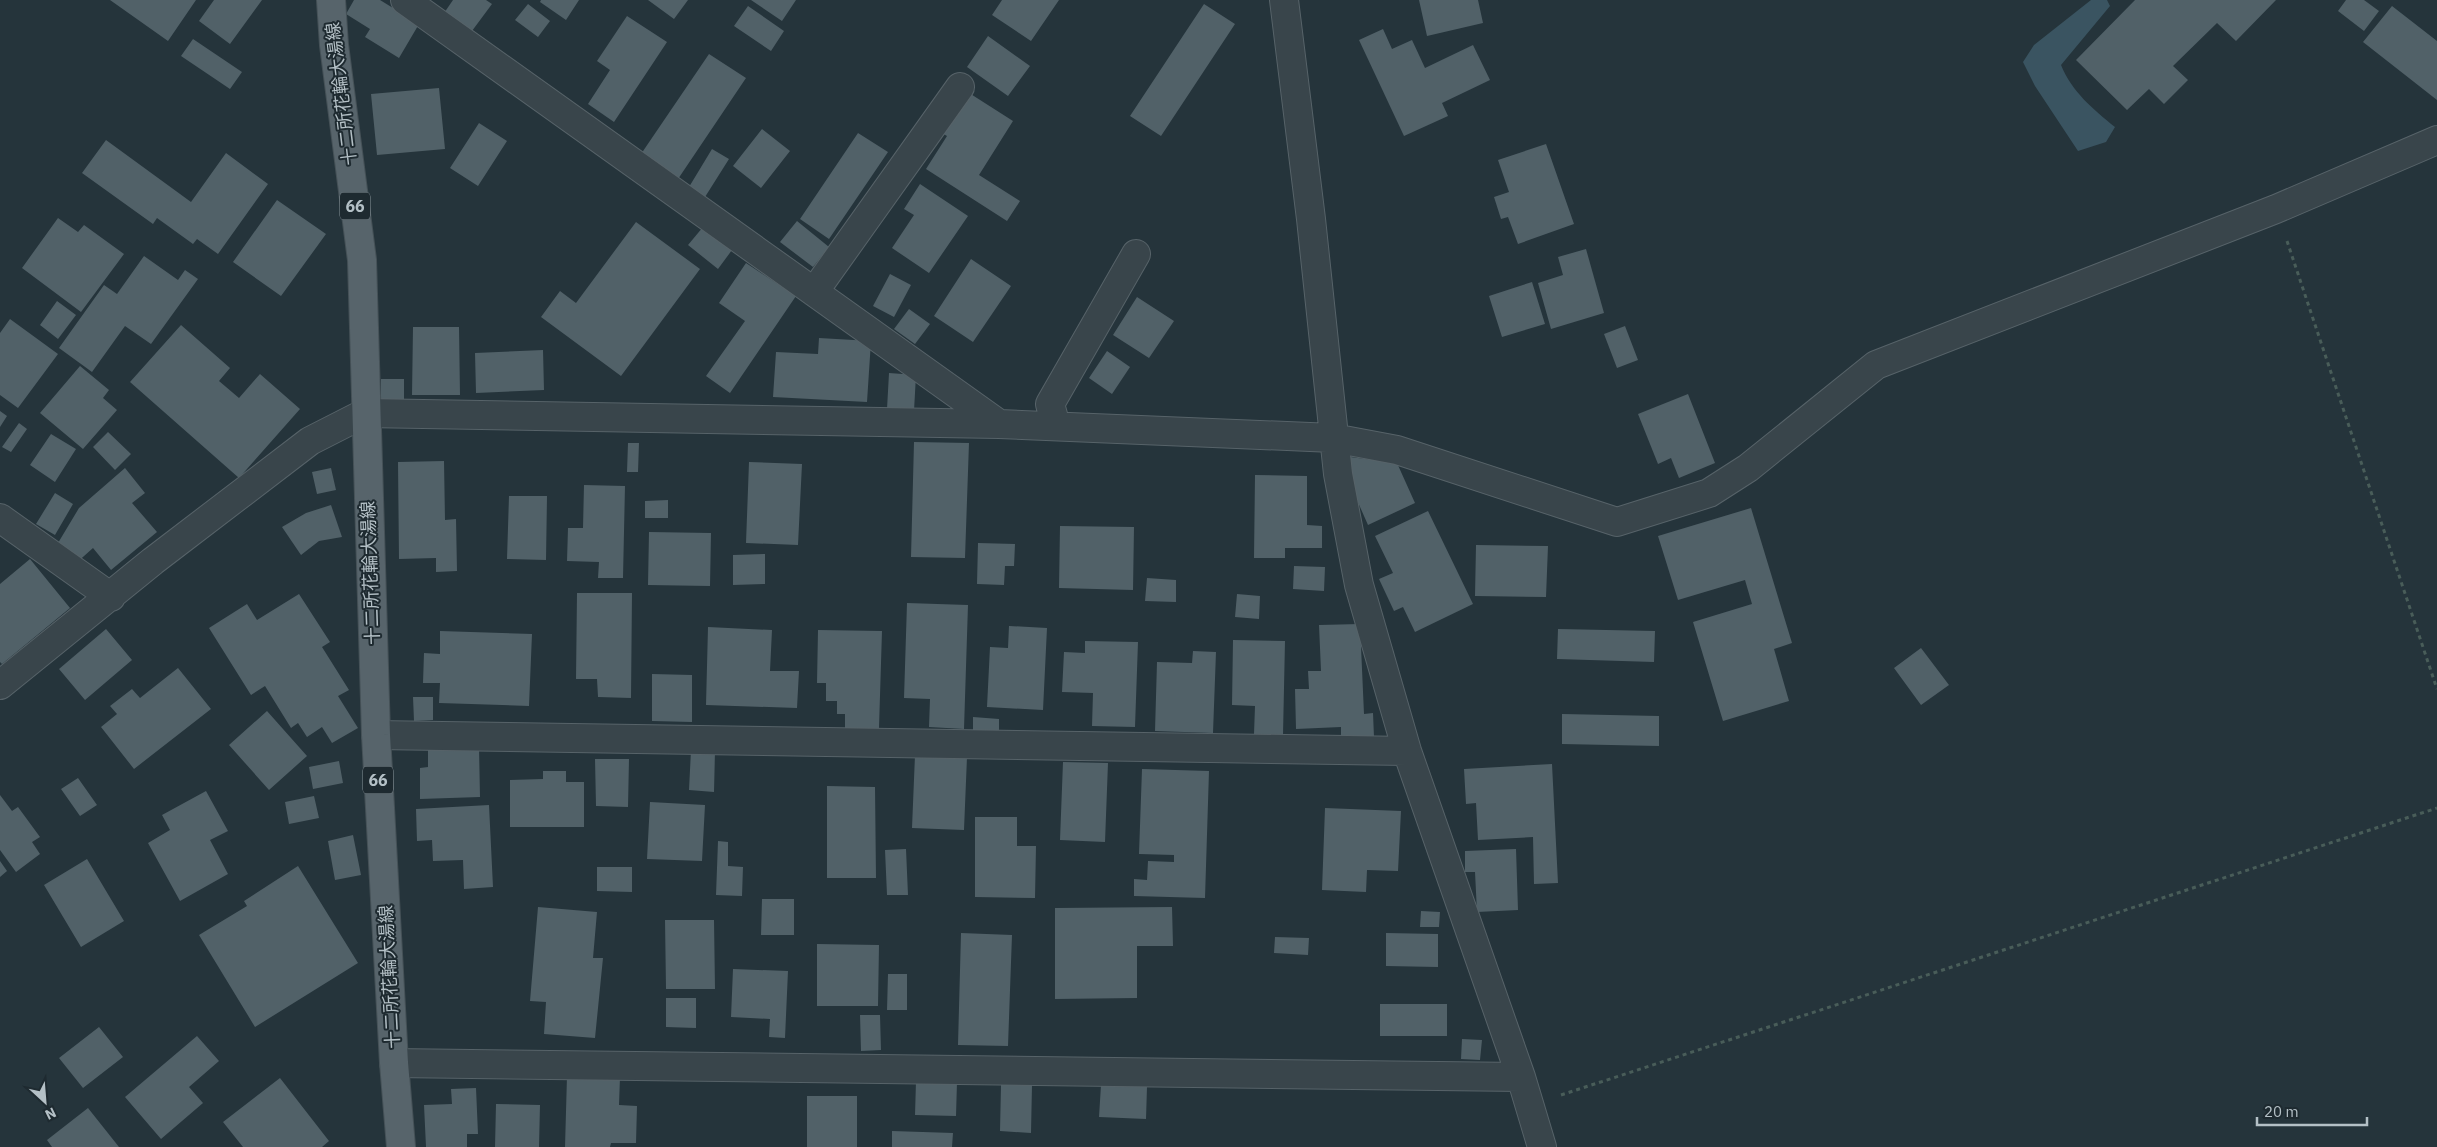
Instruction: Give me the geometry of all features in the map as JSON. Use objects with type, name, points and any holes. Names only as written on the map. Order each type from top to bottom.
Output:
[{"type":"main road","name":"十二所花輪大湯線","points":[[331,0],[334,44],[362,260],[376,735],[394,1063],[401,1147]]},
{"type":"street","points":[[405,0],[999,424]]},
{"type":"street","points":[[1284,0],[1311,219],[1338,474],[1359,585],[1408,751],[1521,1077],[1542,1147]]},
{"type":"street","points":[[814,292],[960,87]]},
{"type":"street","points":[[0,685],[154,561],[310,440],[366,413],[999,424],[1334,438],[1397,450],[1617,522],[1709,493],[1748,468],[1876,365],[2276,210],[2437,140]]},
{"type":"street","points":[[1056,426],[1050,404],[1136,254]]},
{"type":"street","points":[[0,518],[111,597]]},
{"type":"street","points":[[376,735],[1408,751]]},
{"type":"street","points":[[394,1063],[1521,1077]]},
{"type":"path","points":[[2276,210],[2437,689]]},
{"type":"path","points":[[1529,1105],[2437,808]]},
{"type":"water","points":[[2091,0],[2107,0],[2110,6],[2061,65],[2077,92],[2091,107],[2115,127],[2106,142],[2078,151],[2035,86],[2023,62],[2034,45]]},
{"type":"building","points":[[110,0],[196,0],[168,41]]},
{"type":"building","points":[[214,0],[262,0],[230,44],[199,21]]},
{"type":"building","points":[[354,0],[380,0],[419,24],[399,58],[365,37],[370,29],[346,14]]},
{"type":"building","points":[[453,0],[486,0],[492,4],[469,35],[442,16]]},
{"type":"building","points":[[541,0],[579,0],[566,20],[540,2]]},
{"type":"building","points":[[648,0],[688,0],[674,19]]},
{"type":"building","points":[[751,0],[796,0],[782,21]]},
{"type":"building","points":[[1002,0],[1059,0],[1031,41],[992,15]]},
{"type":"building","points":[[1419,0],[1478,0],[1483,23],[1427,36]]},
{"type":"building","points":[[2135,0],[2276,0],[2236,41],[2217,23],[2173,66],[2188,80],[2164,104],[2149,89],[2127,110],[2076,60]]},
{"type":"building","points":[[2346,0],[2364,0],[2379,11],[2364,31],[2338,11]]},
{"type":"building","points":[[528,4],[550,21],[538,37],[515,20]]},
{"type":"building","points":[[1204,4],[1235,24],[1161,136],[1130,116]]},
{"type":"building","points":[[748,6],[784,31],[771,51],[734,26]]},
{"type":"building","points":[[2392,6],[2437,41],[2437,100],[2363,42]]},
{"type":"building","points":[[627,16],[667,42],[614,122],[588,104],[610,70],[597,61]]},
{"type":"building","points":[[1383,29],[1392,49],[1412,40],[1425,68],[1473,45],[1490,80],[1442,103],[1448,116],[1404,136],[1359,40]]},
{"type":"building","points":[[988,36],[1030,66],[1008,96],[967,67]]},
{"type":"building","points":[[193,39],[242,72],[230,89],[181,56]]},
{"type":"building","points":[[709,54],[746,78],[676,182],[639,157]]},
{"type":"building","points":[[439,88],[445,149],[377,155],[371,94]]},
{"type":"building","points":[[966,91],[1013,121],[979,175],[1020,201],[1007,221],[926,169],[947,136],[940,132]]},
{"type":"building","points":[[479,123],[507,141],[478,186],[450,168]]},
{"type":"building","points":[[762,129],[790,151],[761,188],[733,166]]},
{"type":"building","points":[[858,133],[888,152],[829,239],[800,219]]},
{"type":"building","points":[[106,140],[191,202],[226,153],[268,184],[218,254],[197,239],[193,244],[157,218],[153,224],[82,173]]},
{"type":"building","points":[[1546,144],[1574,224],[1518,244],[1508,217],[1501,219],[1494,197],[1509,192],[1498,160]]},
{"type":"building","points":[[712,149],[729,159],[705,197],[689,187]]},
{"type":"building","points":[[920,184],[968,216],[929,273],[892,248],[914,215],[904,209]]},
{"type":"building","points":[[277,200],[326,234],[281,296],[233,262]]},
{"type":"building","points":[[58,218],[78,232],[84,225],[124,254],[81,312],[22,268]]},
{"type":"building","points":[[797,221],[829,247],[813,267],[780,242]]},
{"type":"building","points":[[636,222],[700,269],[621,376],[541,317],[560,291],[576,303]]},
{"type":"building","points":[[703,227],[732,250],[718,269],[688,245]]},
{"type":"building","points":[[1586,249],[1604,313],[1551,329],[1538,283],[1563,275],[1558,257]]},
{"type":"building","points":[[144,256],[178,280],[185,270],[198,279],[151,344],[125,326],[92,372],[59,348],[104,285],[117,294]]},
{"type":"building","points":[[971,259],[1011,286],[973,342],[934,316]]},
{"type":"building","points":[[746,263],[796,296],[730,393],[706,376],[745,321],[719,303]]},
{"type":"building","points":[[890,274],[911,285],[894,317],[873,306]]},
{"type":"building","points":[[1532,282],[1545,324],[1502,337],[1489,296]]},
{"type":"building","points":[[1137,297],[1174,321],[1149,358],[1113,335]]},
{"type":"building","points":[[57,301],[76,315],[58,339],[40,325]]},
{"type":"building","points":[[909,309],[930,324],[915,344],[894,329]]},
{"type":"building","points":[[10,319],[58,354],[18,408],[0,395],[0,333]]},
{"type":"building","points":[[181,325],[230,368],[219,381],[239,398],[260,374],[300,409],[239,478],[130,382]]},
{"type":"building","points":[[1625,326],[1638,360],[1617,368],[1604,334]]},
{"type":"building","points":[[413,327],[459,327],[460,395],[412,395]]},
{"type":"building","points":[[819,338],[871,341],[867,402],[773,397],[776,352],[818,354]]},
{"type":"building","points":[[543,350],[544,390],[476,393],[475,353]]},
{"type":"building","points":[[1107,351],[1130,367],[1112,394],[1089,378]]},
{"type":"building","points":[[80,366],[109,390],[103,398],[117,410],[83,449],[40,413]]},
{"type":"building","points":[[889,373],[916,375],[914,411],[887,409]]},
{"type":"building","points":[[381,379],[404,379],[404,401],[381,401]]},
{"type":"building","points":[[1688,394],[1715,463],[1679,478],[1671,458],[1658,464],[1638,414]]},
{"type":"building","points":[[0,411],[7,416],[0,427]]},
{"type":"building","points":[[19,423],[27,429],[11,452],[2,447]]},
{"type":"building","points":[[108,432],[131,454],[115,470],[93,447]]},
{"type":"building","points":[[51,434],[76,449],[55,482],[30,465]]},
{"type":"building","points":[[914,442],[969,443],[965,558],[911,557]]},
{"type":"building","points":[[628,443],[639,443],[638,472],[627,472]]},
{"type":"building","points":[[1350,457],[1397,463],[1415,503],[1368,525],[1353,491]]},
{"type":"building","points":[[444,461],[445,520],[456,519],[457,571],[436,572],[436,558],[399,559],[398,462]]},
{"type":"building","points":[[749,462],[802,464],[798,545],[746,543]]},
{"type":"building","points":[[125,468],[145,493],[132,503],[157,532],[111,570],[93,548],[74,565],[58,543],[79,508]]},
{"type":"building","points":[[331,468],[336,490],[317,494],[312,472]]},
{"type":"building","points":[[1255,475],[1307,476],[1307,525],[1322,526],[1322,548],[1285,548],[1285,558],[1254,558]]},
{"type":"building","points":[[584,485],[625,486],[623,578],[598,578],[599,562],[567,561],[568,528],[583,528]]},
{"type":"building","points":[[55,493],[73,504],[55,535],[36,524]]},
{"type":"building","points":[[509,496],[547,496],[546,560],[507,559]]},
{"type":"building","points":[[668,500],[668,518],[645,518],[645,501]]},
{"type":"building","points":[[331,505],[342,537],[319,541],[301,555],[282,527],[306,513]]},
{"type":"building","points":[[1751,508],[1792,643],[1774,649],[1789,701],[1723,721],[1693,622],[1752,604],[1745,580],[1678,600],[1658,536]]},
{"type":"building","points":[[1428,511],[1473,604],[1415,632],[1403,607],[1394,611],[1379,579],[1393,573],[1375,536]]},
{"type":"building","points":[[1060,526],[1134,527],[1133,590],[1059,588]]},
{"type":"building","points":[[649,532],[711,533],[710,586],[648,585]]},
{"type":"building","points":[[978,543],[1015,544],[1014,566],[1005,566],[1004,585],[977,584]]},
{"type":"building","points":[[1476,545],[1548,546],[1546,597],[1475,596]]},
{"type":"building","points":[[765,554],[765,584],[733,585],[733,555]]},
{"type":"building","points":[[30,559],[70,608],[2,664],[0,662],[0,584]]},
{"type":"building","points":[[1294,566],[1325,567],[1324,591],[1293,589]]},
{"type":"building","points":[[1147,578],[1176,580],[1176,602],[1145,601]]},
{"type":"building","points":[[577,593],[632,593],[631,698],[598,697],[597,679],[576,679]]},
{"type":"building","points":[[299,594],[330,642],[322,647],[349,690],[338,696],[358,728],[332,743],[322,727],[307,737],[298,723],[291,728],[265,686],[251,695],[209,628],[247,604],[257,620]]},
{"type":"building","points":[[1237,594],[1260,596],[1259,619],[1235,617]]},
{"type":"building","points":[[907,603],[968,605],[964,729],[929,727],[930,699],[904,698]]},
{"type":"building","points":[[1360,624],[1364,714],[1373,713],[1374,737],[1341,738],[1341,727],[1296,729],[1295,689],[1309,689],[1308,671],[1321,671],[1319,625]]},
{"type":"building","points":[[1009,626],[1047,628],[1043,710],[987,707],[990,647],[1008,648]]},
{"type":"building","points":[[708,627],[772,630],[770,671],[799,671],[797,708],[706,705]]},
{"type":"building","points":[[106,629],[132,660],[85,700],[59,669]]},
{"type":"building","points":[[1558,629],[1655,631],[1654,662],[1557,659]]},
{"type":"building","points":[[818,630],[882,631],[879,728],[845,728],[845,714],[837,714],[837,701],[826,701],[826,683],[817,683]]},
{"type":"building","points":[[440,631],[532,634],[529,706],[439,703],[440,683],[423,683],[424,653],[440,654]]},
{"type":"building","points":[[1233,640],[1285,641],[1283,735],[1254,734],[1255,706],[1232,705]]},
{"type":"building","points":[[1085,641],[1138,642],[1135,727],[1092,726],[1093,693],[1062,692],[1064,652],[1085,653]]},
{"type":"building","points":[[1921,648],[1949,685],[1921,705],[1894,668]]},
{"type":"building","points":[[1193,651],[1216,652],[1213,733],[1155,731],[1157,662],[1192,663]]},
{"type":"building","points":[[178,668],[211,709],[134,769],[101,727],[117,714],[110,706],[132,689],[140,698]]},
{"type":"building","points":[[652,674],[692,675],[692,722],[652,721]]},
{"type":"building","points":[[413,697],[433,697],[433,720],[414,721]]},
{"type":"building","points":[[267,711],[307,756],[269,790],[229,745]]},
{"type":"building","points":[[1562,714],[1659,716],[1659,746],[1562,744]]},
{"type":"building","points":[[973,717],[999,719],[999,731],[973,730]]},
{"type":"building","points":[[479,746],[480,797],[420,799],[420,768],[428,767],[428,747]]},
{"type":"building","points":[[691,750],[715,751],[714,792],[689,790]]},
{"type":"building","points":[[915,755],[967,757],[964,830],[912,828]]},
{"type":"building","points":[[595,759],[629,759],[628,807],[596,806]]},
{"type":"building","points":[[339,761],[343,783],[313,789],[309,767]]},
{"type":"building","points":[[1063,762],[1108,763],[1105,842],[1060,840]]},
{"type":"building","points":[[1552,764],[1558,883],[1534,884],[1533,837],[1478,840],[1476,803],[1466,804],[1464,769]]},
{"type":"building","points":[[1142,769],[1209,771],[1205,898],[1134,896],[1134,879],[1147,880],[1148,861],[1174,862],[1174,855],[1139,854]]},
{"type":"building","points":[[543,771],[566,771],[566,782],[584,782],[584,827],[510,827],[510,780],[543,779]]},
{"type":"building","points":[[78,778],[97,805],[80,816],[61,789]]},
{"type":"building","points":[[827,786],[875,787],[876,878],[827,878]]},
{"type":"building","points":[[206,791],[228,831],[210,840],[228,874],[180,901],[148,843],[170,830],[162,815]]},
{"type":"building","points":[[0,795],[12,811],[18,807],[40,837],[32,842],[40,854],[16,872],[0,850]]},
{"type":"building","points":[[314,796],[319,818],[289,824],[285,802]]},
{"type":"building","points":[[650,802],[705,805],[702,861],[647,859]]},
{"type":"building","points":[[489,805],[493,887],[464,889],[463,860],[433,861],[432,840],[417,841],[416,809]]},
{"type":"building","points":[[1325,808],[1401,811],[1398,871],[1367,870],[1366,892],[1322,890]]},
{"type":"building","points":[[975,817],[1017,817],[1017,846],[1036,846],[1035,898],[975,897]]},
{"type":"building","points":[[353,835],[361,875],[335,880],[328,841]]},
{"type":"building","points":[[718,841],[728,842],[728,866],[743,867],[742,896],[716,895]]},
{"type":"building","points":[[906,849],[908,895],[887,895],[885,850]]},
{"type":"building","points":[[1516,849],[1518,910],[1477,912],[1475,872],[1465,872],[1465,851]]},
{"type":"building","points":[[87,859],[124,921],[81,947],[44,885]]},
{"type":"building","points":[[0,861],[7,871],[0,877]]},
{"type":"building","points":[[298,866],[358,963],[255,1027],[199,935],[247,906],[244,901]]},
{"type":"building","points":[[597,867],[632,867],[632,892],[597,891]]},
{"type":"building","points":[[762,899],[794,899],[794,935],[761,935]]},
{"type":"building","points":[[538,907],[597,912],[593,958],[603,958],[595,1038],[544,1034],[546,1002],[530,1001]]},
{"type":"building","points":[[1172,907],[1173,946],[1137,946],[1137,998],[1055,999],[1055,908]]},
{"type":"building","points":[[1421,911],[1440,912],[1439,927],[1420,927]]},
{"type":"building","points":[[665,920],[714,920],[715,989],[666,989]]},
{"type":"building","points":[[961,933],[1012,935],[1008,1046],[958,1045]]},
{"type":"building","points":[[1386,933],[1438,934],[1438,967],[1386,966]]},
{"type":"building","points":[[1275,937],[1309,938],[1308,955],[1274,953]]},
{"type":"building","points":[[817,944],[879,945],[878,1006],[817,1006]]},
{"type":"building","points":[[733,969],[788,971],[785,1038],[769,1037],[770,1019],[731,1017]]},
{"type":"building","points":[[888,974],[907,974],[907,1010],[887,1010]]},
{"type":"building","points":[[666,998],[696,998],[696,1028],[666,1027]]},
{"type":"building","points":[[1380,1004],[1447,1004],[1447,1036],[1380,1036]]},
{"type":"building","points":[[860,1015],[880,1015],[881,1050],[861,1051]]},
{"type":"building","points":[[99,1027],[123,1057],[83,1088],[59,1058]]},
{"type":"building","points":[[197,1036],[219,1061],[189,1087],[203,1103],[161,1139],[125,1097]]},
{"type":"building","points":[[1462,1039],[1482,1040],[1480,1060],[1461,1059]]},
{"type":"building","points":[[567,1076],[620,1077],[619,1105],[637,1106],[636,1143],[611,1143],[610,1147],[565,1147]]},
{"type":"building","points":[[280,1078],[329,1141],[322,1147],[243,1147],[223,1122]]},
{"type":"building","points":[[916,1081],[957,1082],[956,1116],[915,1115]]},
{"type":"building","points":[[1001,1085],[1032,1085],[1031,1133],[1000,1131]]},
{"type":"building","points":[[1101,1085],[1147,1087],[1146,1119],[1099,1117]]},
{"type":"building","points":[[476,1088],[478,1134],[467,1134],[467,1147],[426,1147],[424,1105],[452,1104],[451,1089]]},
{"type":"building","points":[[807,1096],[857,1096],[857,1147],[807,1147]]},
{"type":"building","points":[[496,1104],[540,1105],[539,1147],[495,1147]]},
{"type":"building","points":[[88,1108],[119,1147],[52,1147],[47,1140]]},
{"type":"building","points":[[892,1131],[953,1133],[952,1147],[892,1147]]}]
